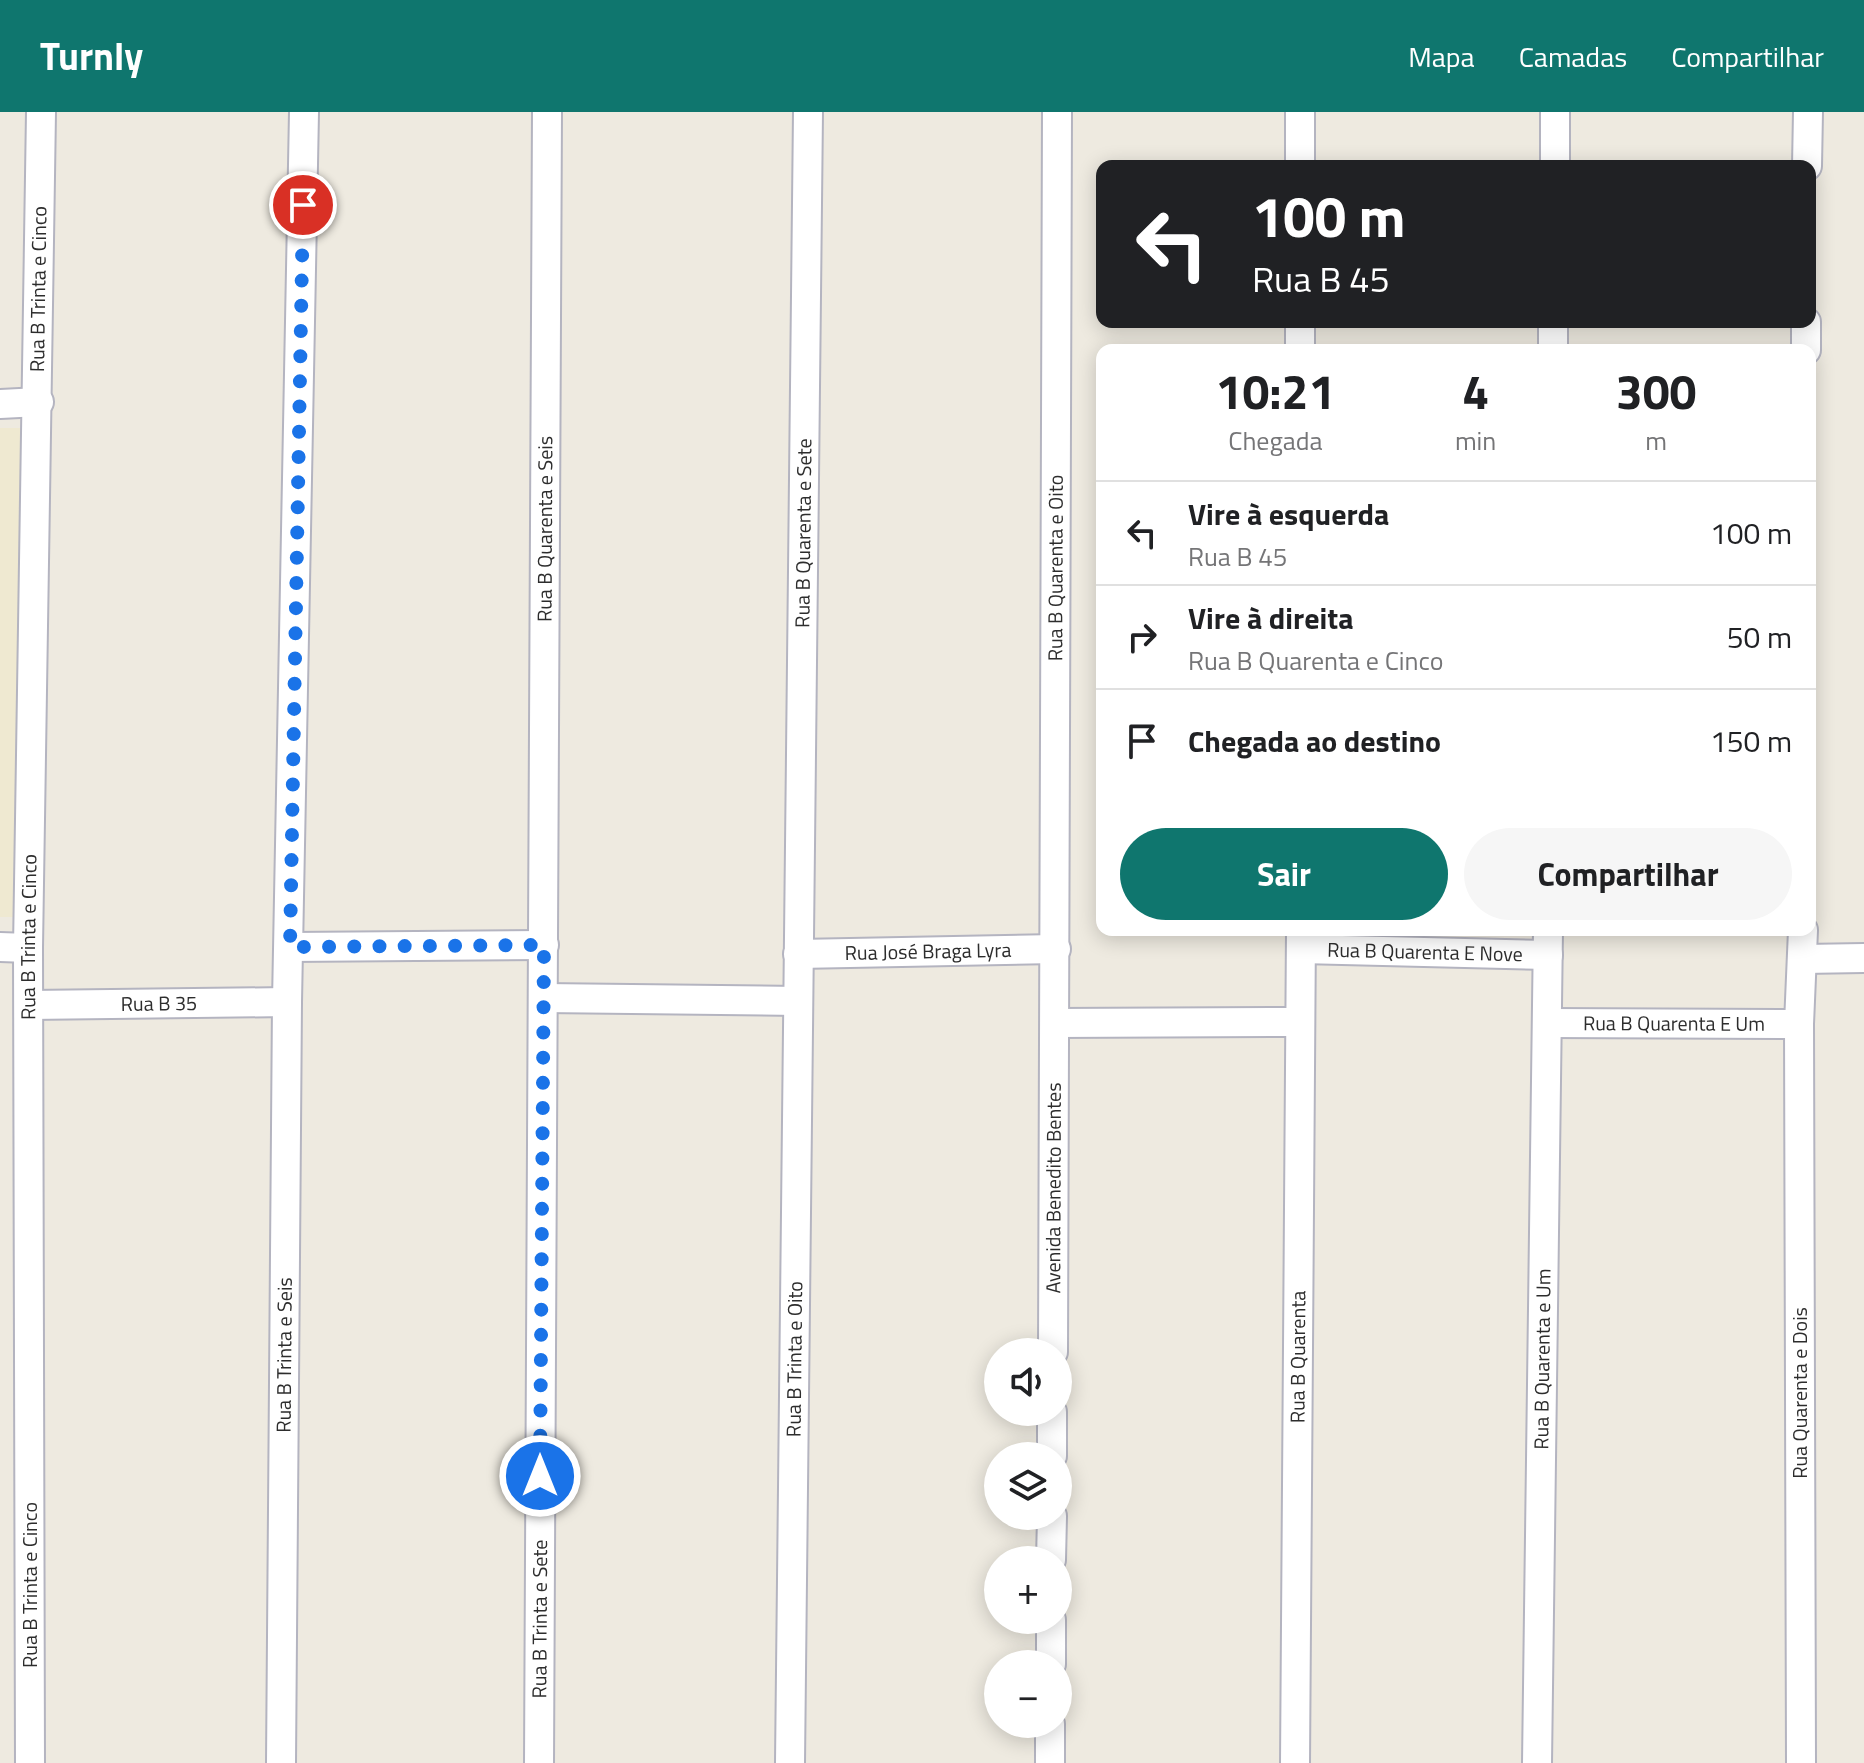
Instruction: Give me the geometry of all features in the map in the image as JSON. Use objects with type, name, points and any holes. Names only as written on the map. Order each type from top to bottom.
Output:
[{"type":"street","name":"Rua B Trinta e Cinco","points":[[30,1763],[29,1005],[14,948],[39,402],[41,112]]},
{"type":"street","name":"Rua B Trinta e Seis","points":[[281,1763],[287,1002],[304,112]]},
{"type":"street","name":"Rua B Quarenta e Seis","points":[[544,945],[547,112]]},
{"type":"street","name":"Rua B Quarenta e Sete","points":[[798,954],[808,112]]},
{"type":"street","name":"Rua B Quarenta e Oito","points":[[1055,1023],[1057,112]]},
{"type":"street","points":[[1300,112],[1300,160]]},
{"type":"street","points":[[1555,112],[1555,160]]},
{"type":"street","points":[[1807,160],[1808,112]]},
{"type":"street","points":[[0,404],[39,402]]},
{"type":"street","name":"Rua Quarenta e Dois","points":[[1801,1763],[1799,1024],[1803,936]]},
{"type":"street","name":"Rua B Quarenta E Nove","points":[[1301,940],[1548,943]]},
{"type":"street","name":"Rua B Quarenta","points":[[1295,1763],[1301,940]]},
{"type":"street","name":"Rua B Quarenta e Um","points":[[1537,1763],[1548,943]]},
{"type":"street","points":[[290,947],[544,945]]},
{"type":"street","name":"Rua B Trinta e Sete","points":[[539,1763],[544,945]]},
{"type":"street","name":"Rua José Braga Lyra","points":[[798,954],[1056,949]]},
{"type":"street","name":"Rua B Trinta e Oito","points":[[790,1763],[798,954]]},
{"type":"street","points":[[1803,959],[1864,958]]},
{"type":"street","points":[[543,998],[798,1001]]},
{"type":"street","name":"Rua B 35","points":[[29,1005],[287,1002]]},
{"type":"street","points":[[1055,1023],[1300,1022]]},
{"type":"street","name":"Avenida Benedito Bentes","points":[[1053,1338],[1055,1023]]},
{"type":"street","name":"Rua B Quarenta E Um","points":[[1548,1023],[1799,1024]]},
{"type":"street","points":[[1050,1738],[1050,1763]]},
{"type":"shaded area","points":[[0,428],[23,428],[19,917],[0,917]]},
{"type":"route","points":[[303,205],[290,947],[544,945],[540,1476]]}]
